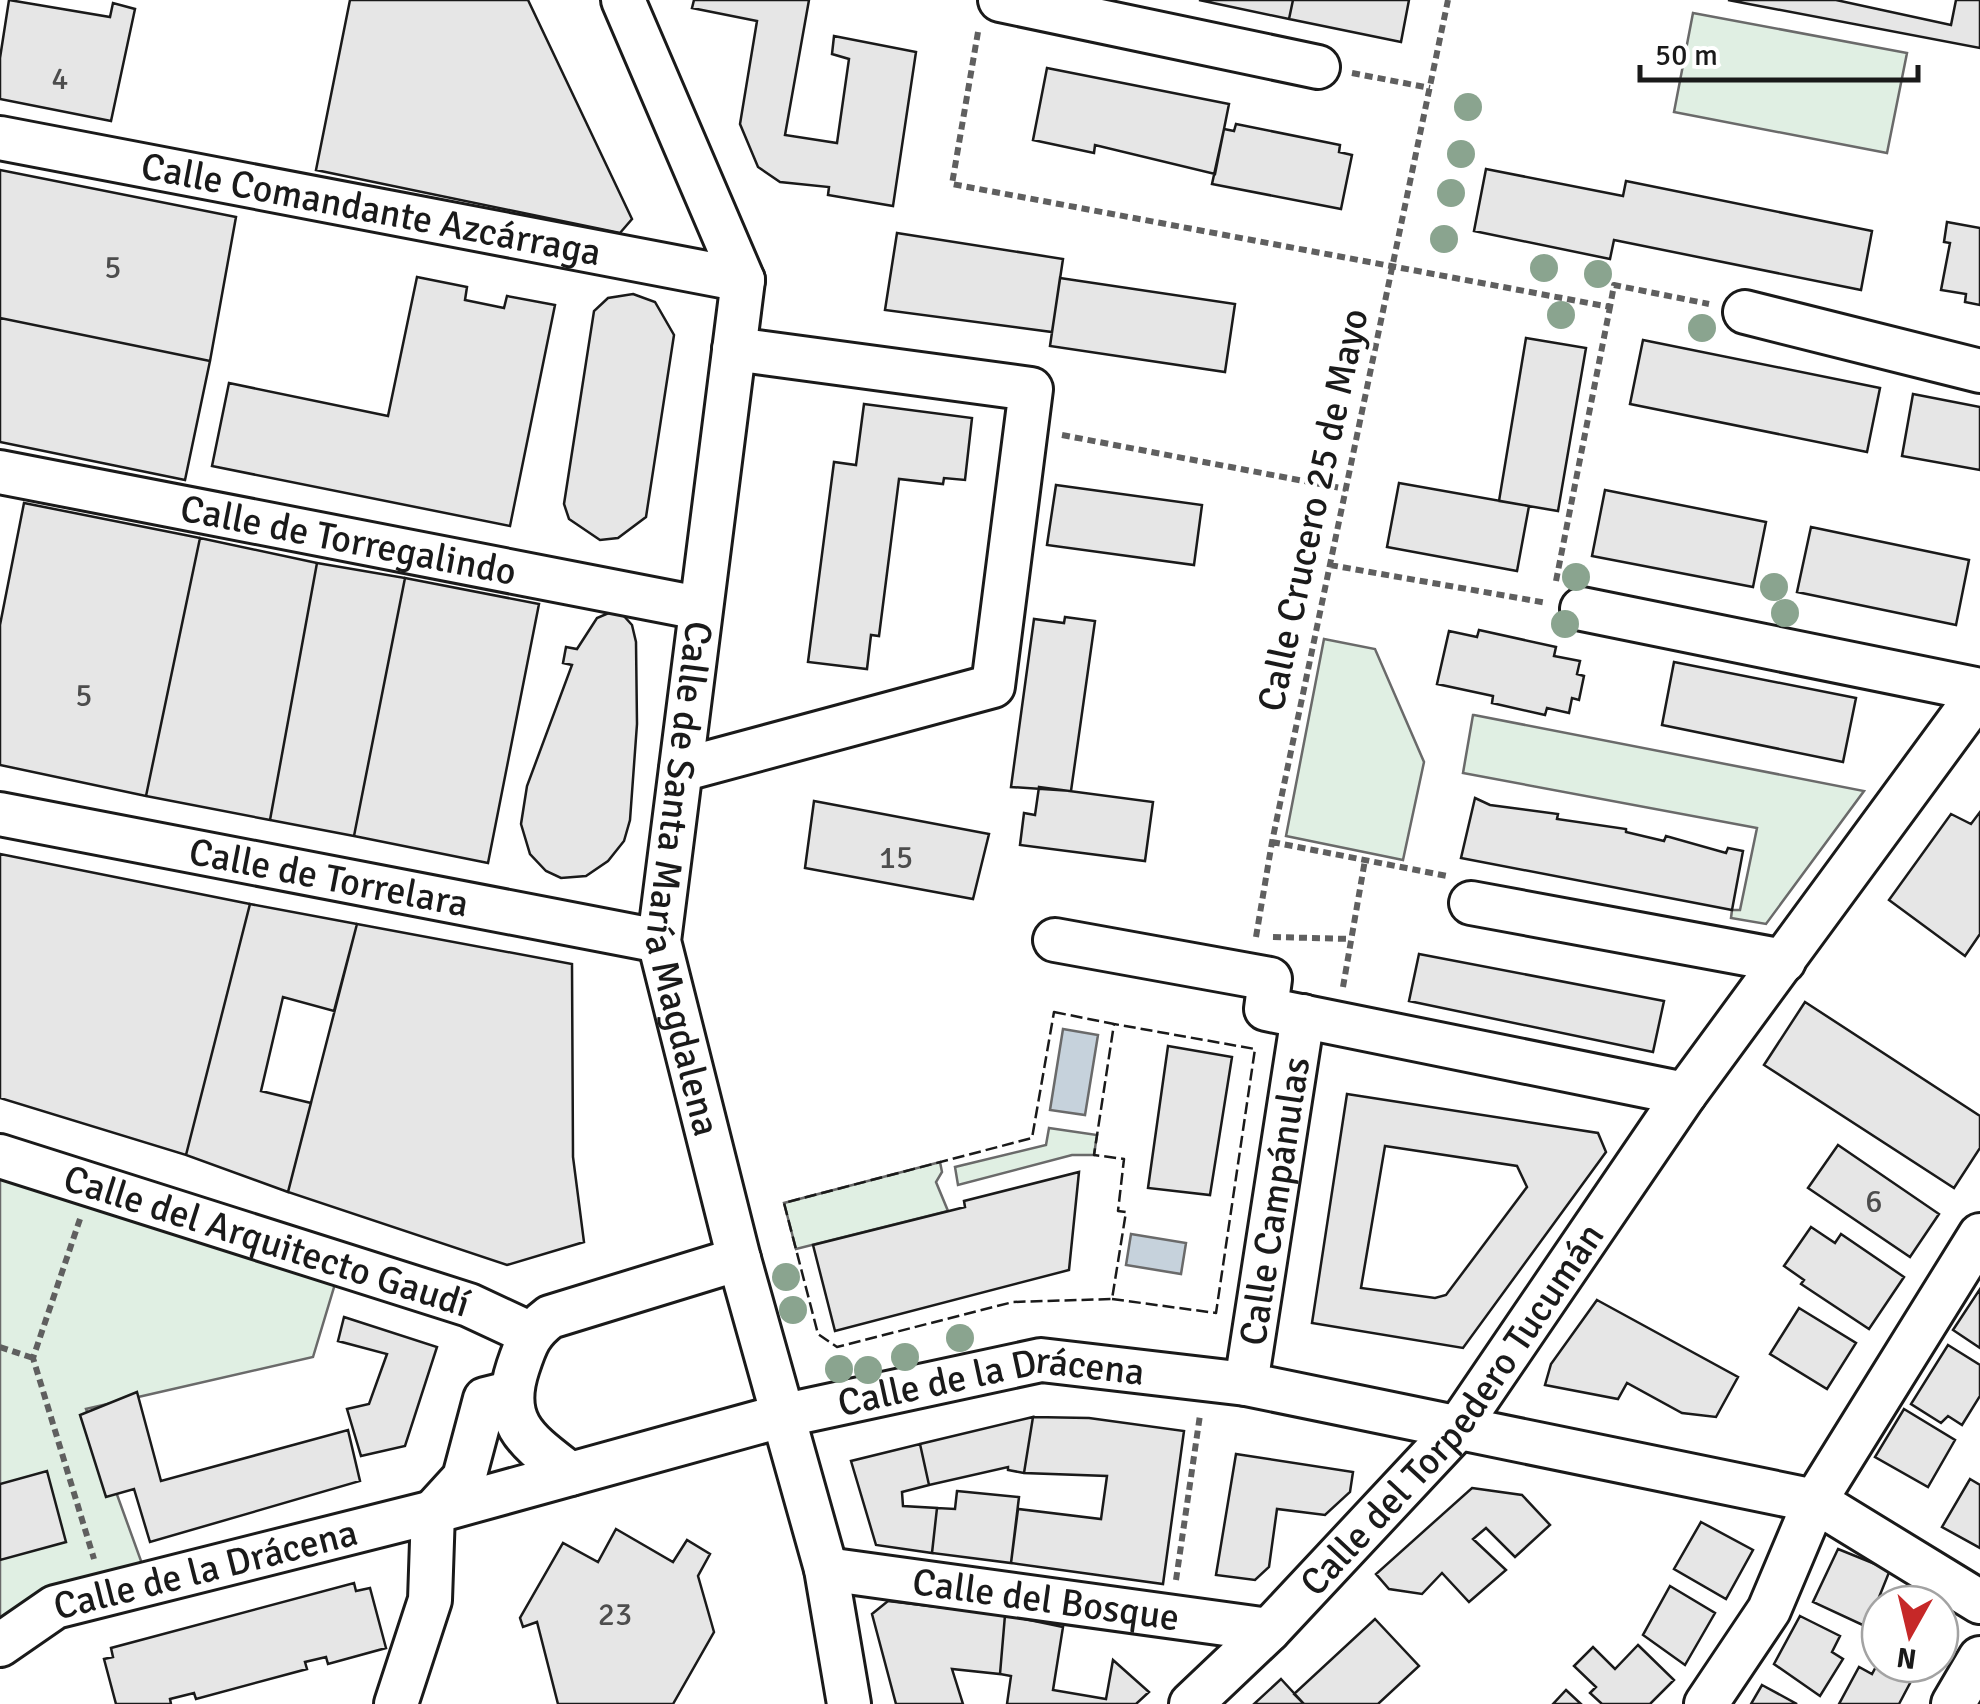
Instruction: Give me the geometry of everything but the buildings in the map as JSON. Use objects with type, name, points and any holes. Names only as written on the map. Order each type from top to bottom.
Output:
[{"type":"street","points":[[623,0],[743,280]]},
{"type":"street","points":[[990,9],[1318,67]]},
{"type":"street","name":"Calle Comandante Azcárraga","points":[[0,138],[743,280]]},
{"type":"street","name":"Calle de Santa María Magdalena","points":[[743,280],[659,940],[738,1259],[826,1569],[848,1704]]},
{"type":"street","points":[[1744,312],[1980,370]]},
{"type":"street","points":[[681,770],[992,686],[1032,389],[734,348]]},
{"type":"street","name":"Calle de Torregalindo","points":[[0,472],[699,608]]},
{"type":"street","name":"Calle del Torpedero Tucumán","points":[[1191,1704],[1269,1630],[1457,1428],[1685,1094],[1980,691],[1582,609]]},
{"type":"street","name":"Calle de Torrelara","points":[[0,814],[659,940]]},
{"type":"street","points":[[1471,903],[1784,962]]},
{"type":"street","points":[[1055,940],[1270,979],[1266,1009],[1685,1094]]},
{"type":"street","name":"Calle Campánulas","points":[[1226,1381],[1319,1020]]},
{"type":"street","name":"Calle del Arquitecto Gaudí","points":[[0,1156],[469,1305],[529,1333]]},
{"type":"street","points":[[1706,1704],[1769,1610],[1815,1501],[1980,1235]]},
{"type":"street","points":[[570,1474],[523,1434],[510,1393],[529,1333],[550,1317],[738,1259]]},
{"type":"street","name":"Calle de la Drácena","points":[[0,1645],[55,1607],[433,1512],[781,1416],[1041,1360],[1226,1381],[1815,1501],[1980,1602]]},
{"type":"street","points":[[396,1704],[430,1600],[433,1512],[464,1478],[485,1400],[510,1393]]},
{"type":"street","name":"Calle del Bosque","points":[[826,1569],[1269,1630]]},
{"type":"street","points":[[1953,1704],[1980,1658]]},
{"type":"path","name":"Calle Crucero 25 de Mayo","points":[[1352,938],[1254,936],[1448,0]]},
{"type":"path","points":[[990,9],[952,184],[1610,307]]},
{"type":"path","points":[[1318,67],[1430,88]]},
{"type":"path","points":[[1330,565],[1552,604],[1614,285],[1744,312]]},
{"type":"path","points":[[1026,428],[1346,489]]},
{"type":"path","points":[[1272,842],[1448,876],[1443,898],[1471,903]]},
{"type":"path","points":[[1319,1020],[1352,938],[1365,860]]},
{"type":"path","points":[[92,1185],[33,1358],[104,1594]]},
{"type":"path","points":[[0,1347],[33,1358]]},
{"type":"path","name":"Calle Campánulas","points":[[1170,1616],[1226,1381]]},
{"type":"green space","points":[[1693,13],[1907,53],[1887,153],[1674,112]]},
{"type":"green space","points":[[1324,639],[1375,649],[1424,762],[1403,860],[1286,836]]},
{"type":"green space","points":[[1473,715],[1864,791],[1766,924],[1731,918],[1732,910],[1740,910],[1757,828],[1463,773]]},
{"type":"green space","points":[[1049,1128],[1097,1135],[1094,1155],[1072,1155],[958,1185],[955,1167],[1046,1145]]},
{"type":"green space","points":[[0,1156],[341,1264],[313,1357],[86,1409],[149,1583],[0,1650]]},
{"type":"green space","points":[[940,1162],[942,1172],[936,1182],[948,1211],[796,1249],[784,1203]]},
{"type":"shaded area","points":[[1063,1029],[1098,1035],[1085,1115],[1050,1110]]},
{"type":"shaded area","points":[[1131,1234],[1186,1243],[1181,1274],[1126,1265]]},
{"type":"fence","points":[[1054,1012],[1114,1024],[1094,1155],[1124,1159],[1118,1211],[1126,1212],[1112,1299],[1013,1302],[837,1347],[818,1334],[784,1203],[1032,1138],[1054,1012]]},
{"type":"fence","points":[[1112,1299],[1216,1313],[1255,1049],[1114,1024]]}]
